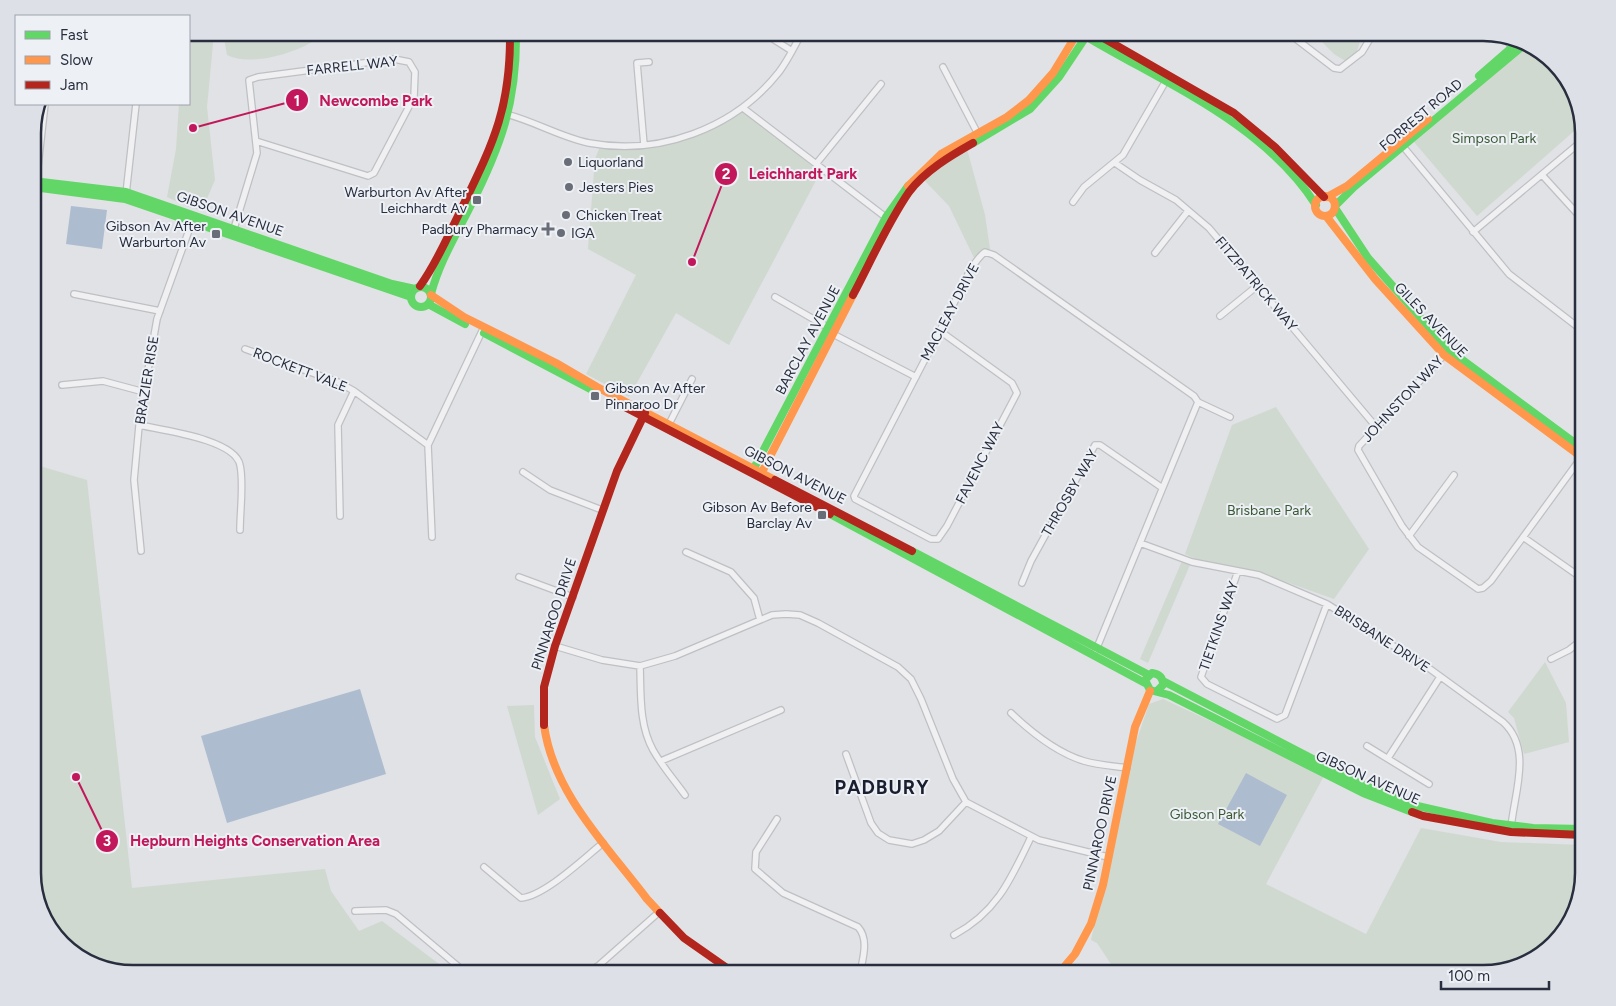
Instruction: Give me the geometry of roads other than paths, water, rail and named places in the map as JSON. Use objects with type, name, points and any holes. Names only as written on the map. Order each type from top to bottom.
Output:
[{"type":"street","points":[[510,41],[507,114],[487,161],[411,297],[413,303],[419,307],[428,304],[438,270],[491,167],[507,114],[515,76],[516,41]]},
{"type":"street","points":[[776,41],[792,51]]},
{"type":"street","points":[[507,114],[588,142],[624,147],[676,140],[694,134],[743,108],[768,84],[797,41]]},
{"type":"street","name":"BARCLAY AVENUE","points":[[761,475],[831,331],[889,219],[921,170],[941,152],[978,135],[1012,114],[1037,93],[1077,41]]},
{"type":"street","points":[[1100,41],[1167,78],[1246,122],[1275,147],[1325,197],[1333,200],[1335,207],[1332,213],[1326,216],[1318,213],[1316,205],[1309,194],[1251,135],[1209,104],[1167,78]]},
{"type":"street","points":[[1299,41],[1334,68],[1340,69],[1362,52],[1369,41]]},
{"type":"street","name":"FORREST ROAD","points":[[1325,197],[1346,186],[1401,144],[1515,47]]},
{"type":"street","name":"FARRELL WAY","points":[[394,59],[409,62],[415,72],[416,86],[414,97],[374,173],[368,176],[256,141],[250,80],[258,76],[394,59]]},
{"type":"street","points":[[644,145],[637,63],[649,62]]},
{"type":"street","points":[[943,67],[978,135]]},
{"type":"street","points":[[1073,202],[1084,187],[1115,163],[1132,143],[1167,78]]},
{"type":"street","points":[[816,164],[880,84]]},
{"type":"street","points":[[126,196],[136,105]]},
{"type":"street","points":[[743,108],[889,219]]},
{"type":"street","points":[[41,133],[44,109]]},
{"type":"street","points":[[233,232],[257,153],[256,141]]},
{"type":"street","points":[[1401,144],[1473,232],[1520,284],[1575,324]]},
{"type":"street","name":"FORREST ROAD","points":[[1335,207],[1401,144]]},
{"type":"street","points":[[1473,232],[1575,148]]},
{"type":"street","name":"FITZPATRICK WAY","points":[[1115,163],[1140,180],[1176,200],[1209,228],[1376,428]]},
{"type":"street","points":[[1543,176],[1575,210]]},
{"type":"street","name":"GIBSON AVENUE","points":[[41,185],[126,196],[233,232],[411,297]]},
{"type":"street","points":[[1316,205],[1318,200],[1325,197]]},
{"type":"street","name":"GILES AVENUE","points":[[1335,207],[1368,258],[1446,353]]},
{"type":"street","points":[[1155,254],[1188,210]]},
{"type":"street","name":"GILES AVENUE","points":[[1326,216],[1375,279],[1446,353],[1575,449]]},
{"type":"street","name":"BRAZIER RISE","points":[[141,551],[134,480],[144,392],[160,311],[193,218]]},
{"type":"street","name":"GIBSON AVENUE","points":[[233,232],[392,284],[417,288]]},
{"type":"street","name":"MACLEAY DRIVE","points":[[855,499],[854,496],[976,262],[985,252],[994,255],[1124,346],[1194,396],[1198,402],[1230,417]]},
{"type":"street","points":[[1220,316],[1257,286]]},
{"type":"street","points":[[417,288],[425,287],[431,294]]},
{"type":"street","points":[[74,294],[160,311]]},
{"type":"street","name":"GIBSON AVENUE","points":[[431,294],[483,330]]},
{"type":"street","points":[[775,297],[831,331],[916,377]]},
{"type":"street","name":"GIBSON AVENUE","points":[[428,304],[483,330],[1096,650],[1149,674]]},
{"type":"street","points":[[432,536],[428,445],[483,330]]},
{"type":"street","name":"BARCLAY AVENUE","points":[[752,471],[831,331]]},
{"type":"street","name":"FAVENC WAY","points":[[855,499],[931,539],[938,539],[947,526],[1017,393],[1012,383],[940,331]]},
{"type":"street","name":"ROCKETT VALE","points":[[246,349],[338,382],[354,391],[428,445]]},
{"type":"street","name":"JOHNSTON WAY","points":[[1446,353],[1359,446],[1358,450],[1409,536],[1418,547],[1480,589],[1491,581],[1575,466]]},
{"type":"street","points":[[668,427],[692,379]]},
{"type":"street","points":[[62,385],[103,381],[144,392]]},
{"type":"street","points":[[340,516],[338,425],[354,391]]},
{"type":"street","points":[[1096,650],[1161,487],[1198,402]]},
{"type":"street","name":"PINNAROO DRIVE","points":[[644,414],[617,471],[554,646],[544,687],[543,714],[547,745],[564,786],[604,843],[658,913],[684,938],[722,965]]},
{"type":"street","points":[[139,425],[213,442],[232,452],[240,463],[240,530]]},
{"type":"street","name":"THROSBY WAY","points":[[1022,583],[1094,445],[1106,449],[1161,487]]},
{"type":"street","points":[[523,472],[550,490],[602,510]]},
{"type":"street","points":[[1409,536],[1454,475]]},
{"type":"street","points":[[1523,537],[1575,573]]},
{"type":"street","name":"BRISBANE DRIVE","points":[[1140,543],[1192,562],[1238,571],[1276,582],[1327,604],[1440,677],[1503,722],[1511,730],[1518,742],[1520,766],[1511,829]]},
{"type":"street","points":[[686,552],[731,572],[754,598],[760,620]]},
{"type":"street","name":"TIETKINS WAY","points":[[1238,571],[1202,677],[1207,684],[1277,719],[1285,715],[1327,604]]},
{"type":"street","points":[[519,577],[573,597]]},
{"type":"street","points":[[554,646],[602,660],[640,666],[675,656],[772,615],[800,615],[898,667],[911,679],[922,699],[953,779],[966,802],[1031,837],[1059,847],[1108,857]]},
{"type":"street","points":[[1551,659],[1575,646]]},
{"type":"street","name":"GIBSON AVENUE","points":[[1096,650],[1145,683]]},
{"type":"street","points":[[640,666],[643,724],[650,745],[685,795]]},
{"type":"street","points":[[1149,674],[1158,674],[1163,682],[1162,688],[1154,691],[1145,683],[1149,674]]},
{"type":"street","points":[[1388,758],[1440,677]]},
{"type":"street","name":"GIBSON AVENUE","points":[[1163,682],[1314,760],[1389,796],[1446,814],[1511,829],[1575,829]]},
{"type":"street","name":"GIBSON AVENUE","points":[[1154,691],[1227,723],[1305,764],[1390,805],[1423,816],[1511,829],[1575,834]]},
{"type":"street","name":"PINNAROO DRIVE","points":[[1066,965],[1075,954],[1091,924],[1108,857],[1135,728],[1154,691]]},
{"type":"street","points":[[661,762],[781,710]]},
{"type":"street","points":[[1012,713],[1052,744],[1075,757],[1085,761],[1127,768]]},
{"type":"street","points":[[1367,746],[1429,784]]},
{"type":"street","points":[[846,754],[871,823],[878,833],[889,840],[912,844],[924,840],[939,831],[966,802]]},
{"type":"street","points":[[777,819],[756,852],[755,869],[783,893],[858,926],[864,933],[865,942],[861,965]]},
{"type":"street","points":[[954,935],[981,918],[1006,889],[1031,837]]},
{"type":"street","points":[[484,867],[521,898],[529,898],[604,843]]},
{"type":"street","points":[[355,911],[386,910],[396,914],[456,965]]},
{"type":"street","points":[[599,965],[658,913]]},
{"type":"water","points":[[71,206],[107,210],[102,249],[66,244]]},
{"type":"water","points":[[360,689],[386,774],[227,823],[201,736]]},
{"type":"water","points":[[1246,773],[1287,795],[1260,846],[1218,824]]},
{"type":"place","name":"Newcombe Park","points":[[193,128]]},
{"type":"place","name":"Liquorland","points":[[568,162]]},
{"type":"place","name":"Jesters Pies","points":[[569,187]]},
{"type":"place","name":"Warburton Av After Leichhardt Av","points":[[477,200]]},
{"type":"place","name":"Chicken Treat","points":[[566,215]]},
{"type":"place","name":"Padbury Pharmacy","points":[[548,229]]},
{"type":"place","name":"IGA","points":[[561,233]]},
{"type":"place","name":"Gibson Av After Warburton Av","points":[[216,234]]},
{"type":"place","name":"Leichhardt Park","points":[[692,262]]},
{"type":"place","name":"Gibson Av After Pinnaroo Dr","points":[[595,396]]},
{"type":"place","name":"Gibson Av Before Barclay Av","points":[[822,515]]},
{"type":"place","name":"Hepburn Heights Conservation Area","points":[[76,777]]},
{"type":"district","name":"PADBURY","points":[[882,787]]},
{"type":"park label","name":"Simpson Park","points":[[1494,138]]},
{"type":"park label","name":"Brisbane Park","points":[[1269,510]]},
{"type":"park label","name":"Gibson Park","points":[[1207,814]]}]
